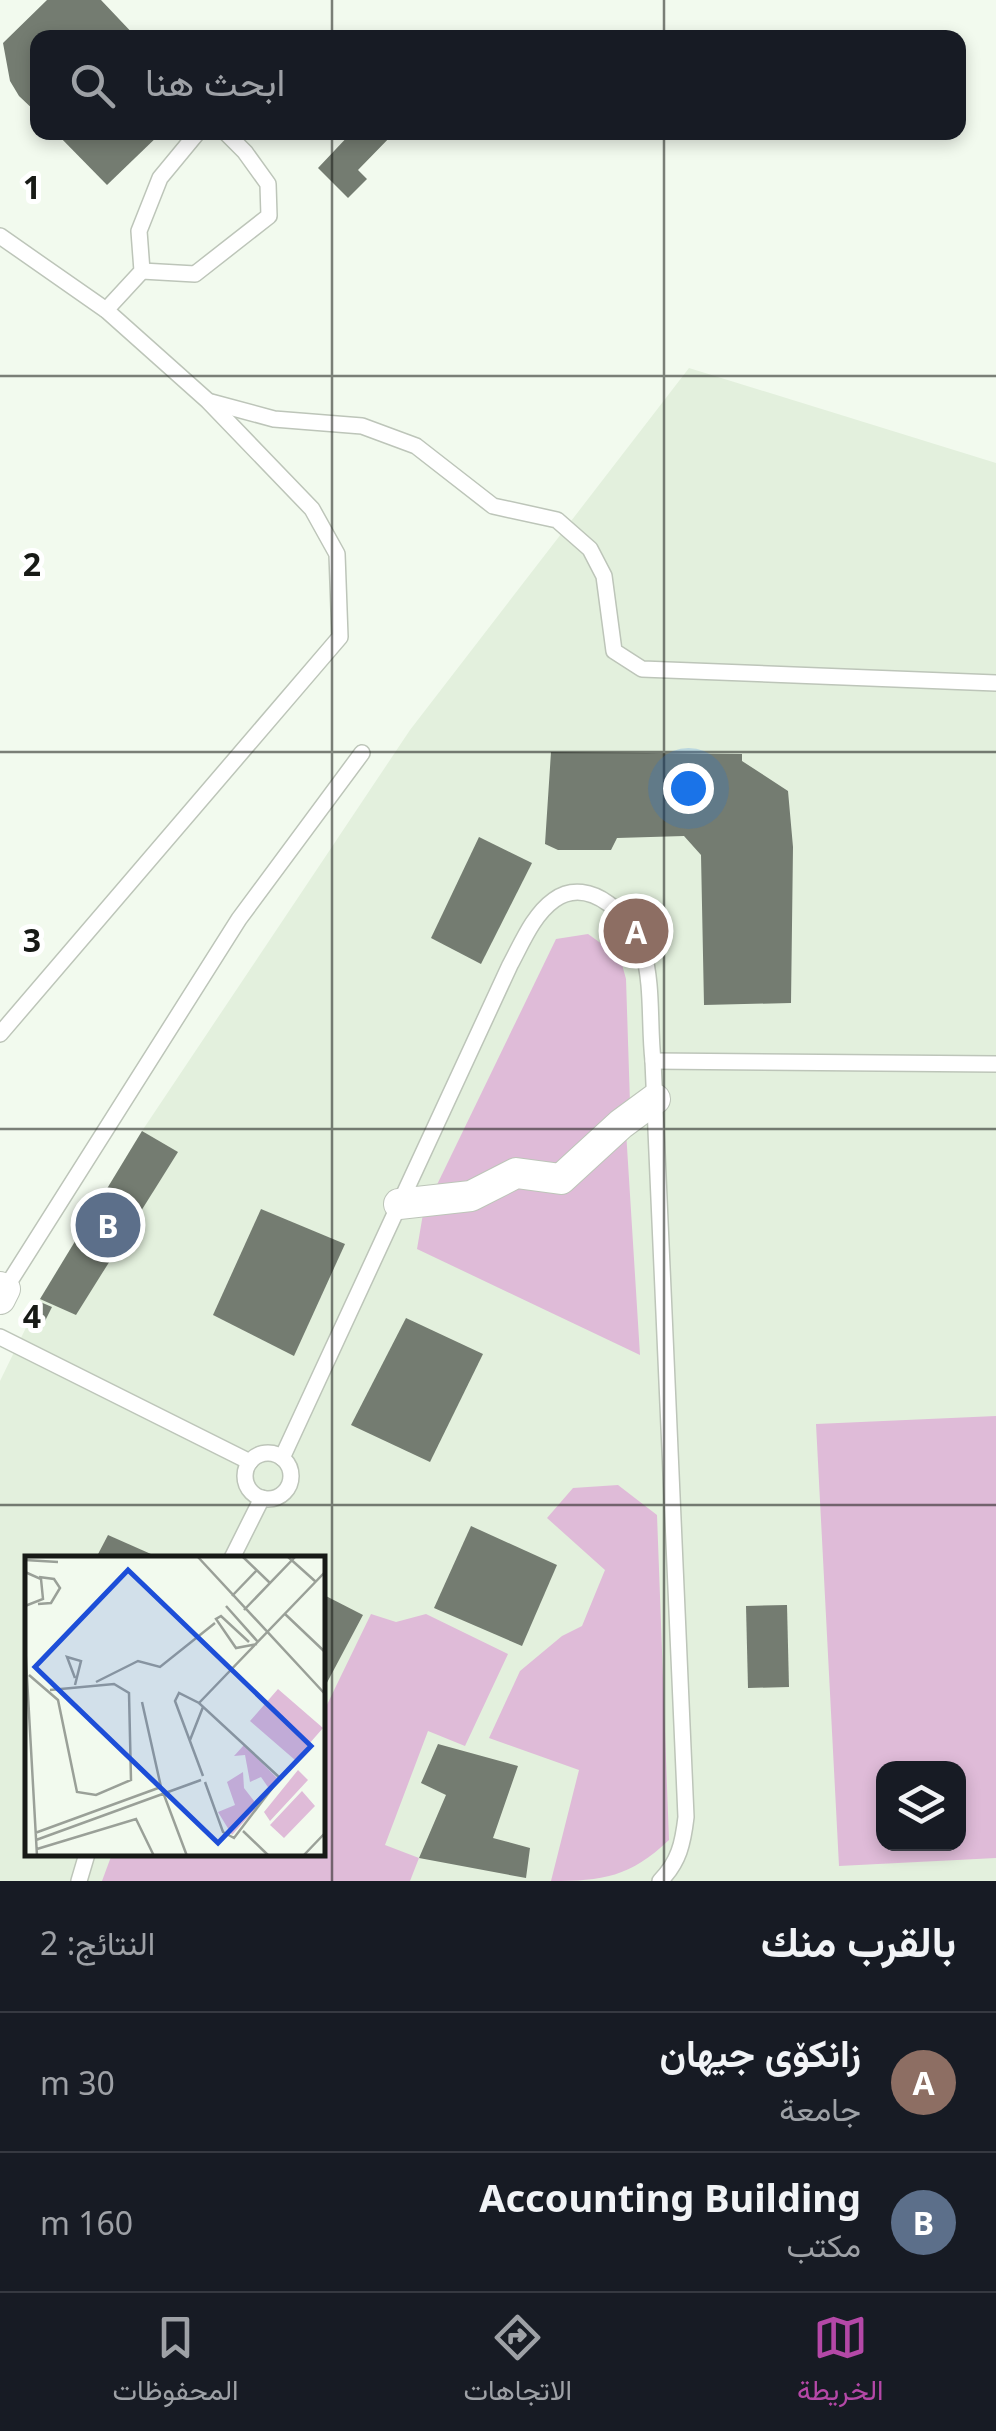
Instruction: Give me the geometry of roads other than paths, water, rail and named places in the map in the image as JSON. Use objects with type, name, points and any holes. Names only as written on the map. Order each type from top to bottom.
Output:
[{"type":"street","points":[[400,1204],[471,1196],[516,1173],[561,1180],[655,1099]]},
{"type":"lane","points":[[106,310],[142,271],[139,231],[160,178],[191,140]]},
{"type":"lane","points":[[142,271],[195,274],[269,216],[268,184],[234,140]]},
{"type":"lane","points":[[0,236],[106,310],[208,402],[312,509],[337,554],[340,637],[0,1034]]},
{"type":"lane","points":[[208,402],[274,420],[362,426],[416,446],[494,506],[557,520],[590,549],[604,576],[614,651],[642,668],[996,683]]},
{"type":"lane","points":[[2,1291],[239,919],[362,753]]},
{"type":"lane","points":[[282,1458],[510,964],[534,922],[556,898],[577,894],[601,900],[622,913],[636,930],[645,956],[654,1060],[686,1817],[675,1865],[660,1881]]},
{"type":"lane","points":[[654,1060],[996,1064]]},
{"type":"lane","points":[[0,1336],[250,1462]]},
{"type":"lane","points":[[269,1453],[282,1458],[290,1471],[288,1486],[277,1497],[255,1495],[246,1483],[250,1462],[269,1453]]},
{"type":"lane","points":[[233,1556],[262,1498]]},
{"type":"lane","points":[[79,1881],[86,1856]]},
{"type":"place","name":"زانکۆی جیھان","points":[[636,931]]},
{"type":"place","name":"Accounting Building","points":[[108,1225]]}]
